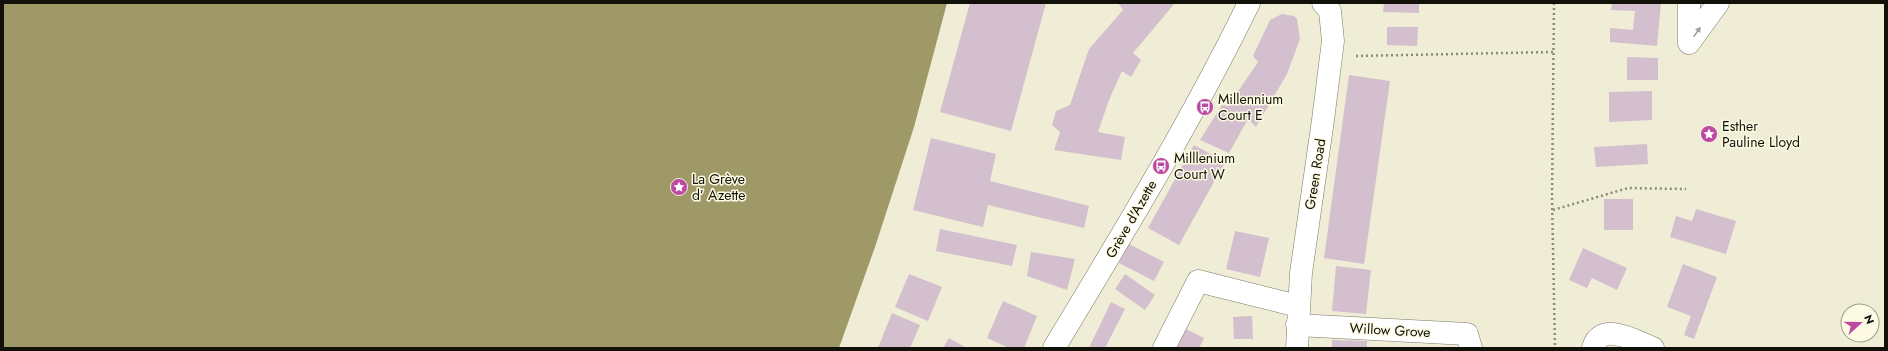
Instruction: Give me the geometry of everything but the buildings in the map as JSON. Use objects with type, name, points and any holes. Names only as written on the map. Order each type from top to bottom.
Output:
[{"type":"main road","name":"Grève d'Azette","points":[[1054,348],[1141,203],[1232,39],[1249,3]]},
{"type":"main road","points":[[1689,3],[1689,43],[1718,3]]},
{"type":"main road","name":"Green Road","points":[[1297,348],[1301,273],[1333,41],[1329,6]]},
{"type":"main road","points":[[1164,348],[1198,281],[1298,316]]},
{"type":"main road","name":"Willow Grove","points":[[1298,316],[1467,334],[1471,348]]},
{"type":"main road","points":[[1592,348],[1594,342],[1601,335],[1609,333],[1628,338],[1654,348]]},
{"type":"path","points":[[1554,3],[1553,210],[1555,348]]},
{"type":"path","points":[[1358,56],[1553,52]]},
{"type":"path","points":[[1553,210],[1628,188],[1686,189]]},
{"type":"shaded area","points":[[3,3],[947,3],[914,127],[875,247],[839,348],[3,348]]},
{"type":"place","name":"Millennium Court E","points":[[1205,107]]},
{"type":"place","name":"Esther Pauline Lloyd","points":[[1709,134]]},
{"type":"place","name":"Milllenium Court W","points":[[1161,166]]},
{"type":"place","name":"La Grève d’ Azette","points":[[679,187]]}]
